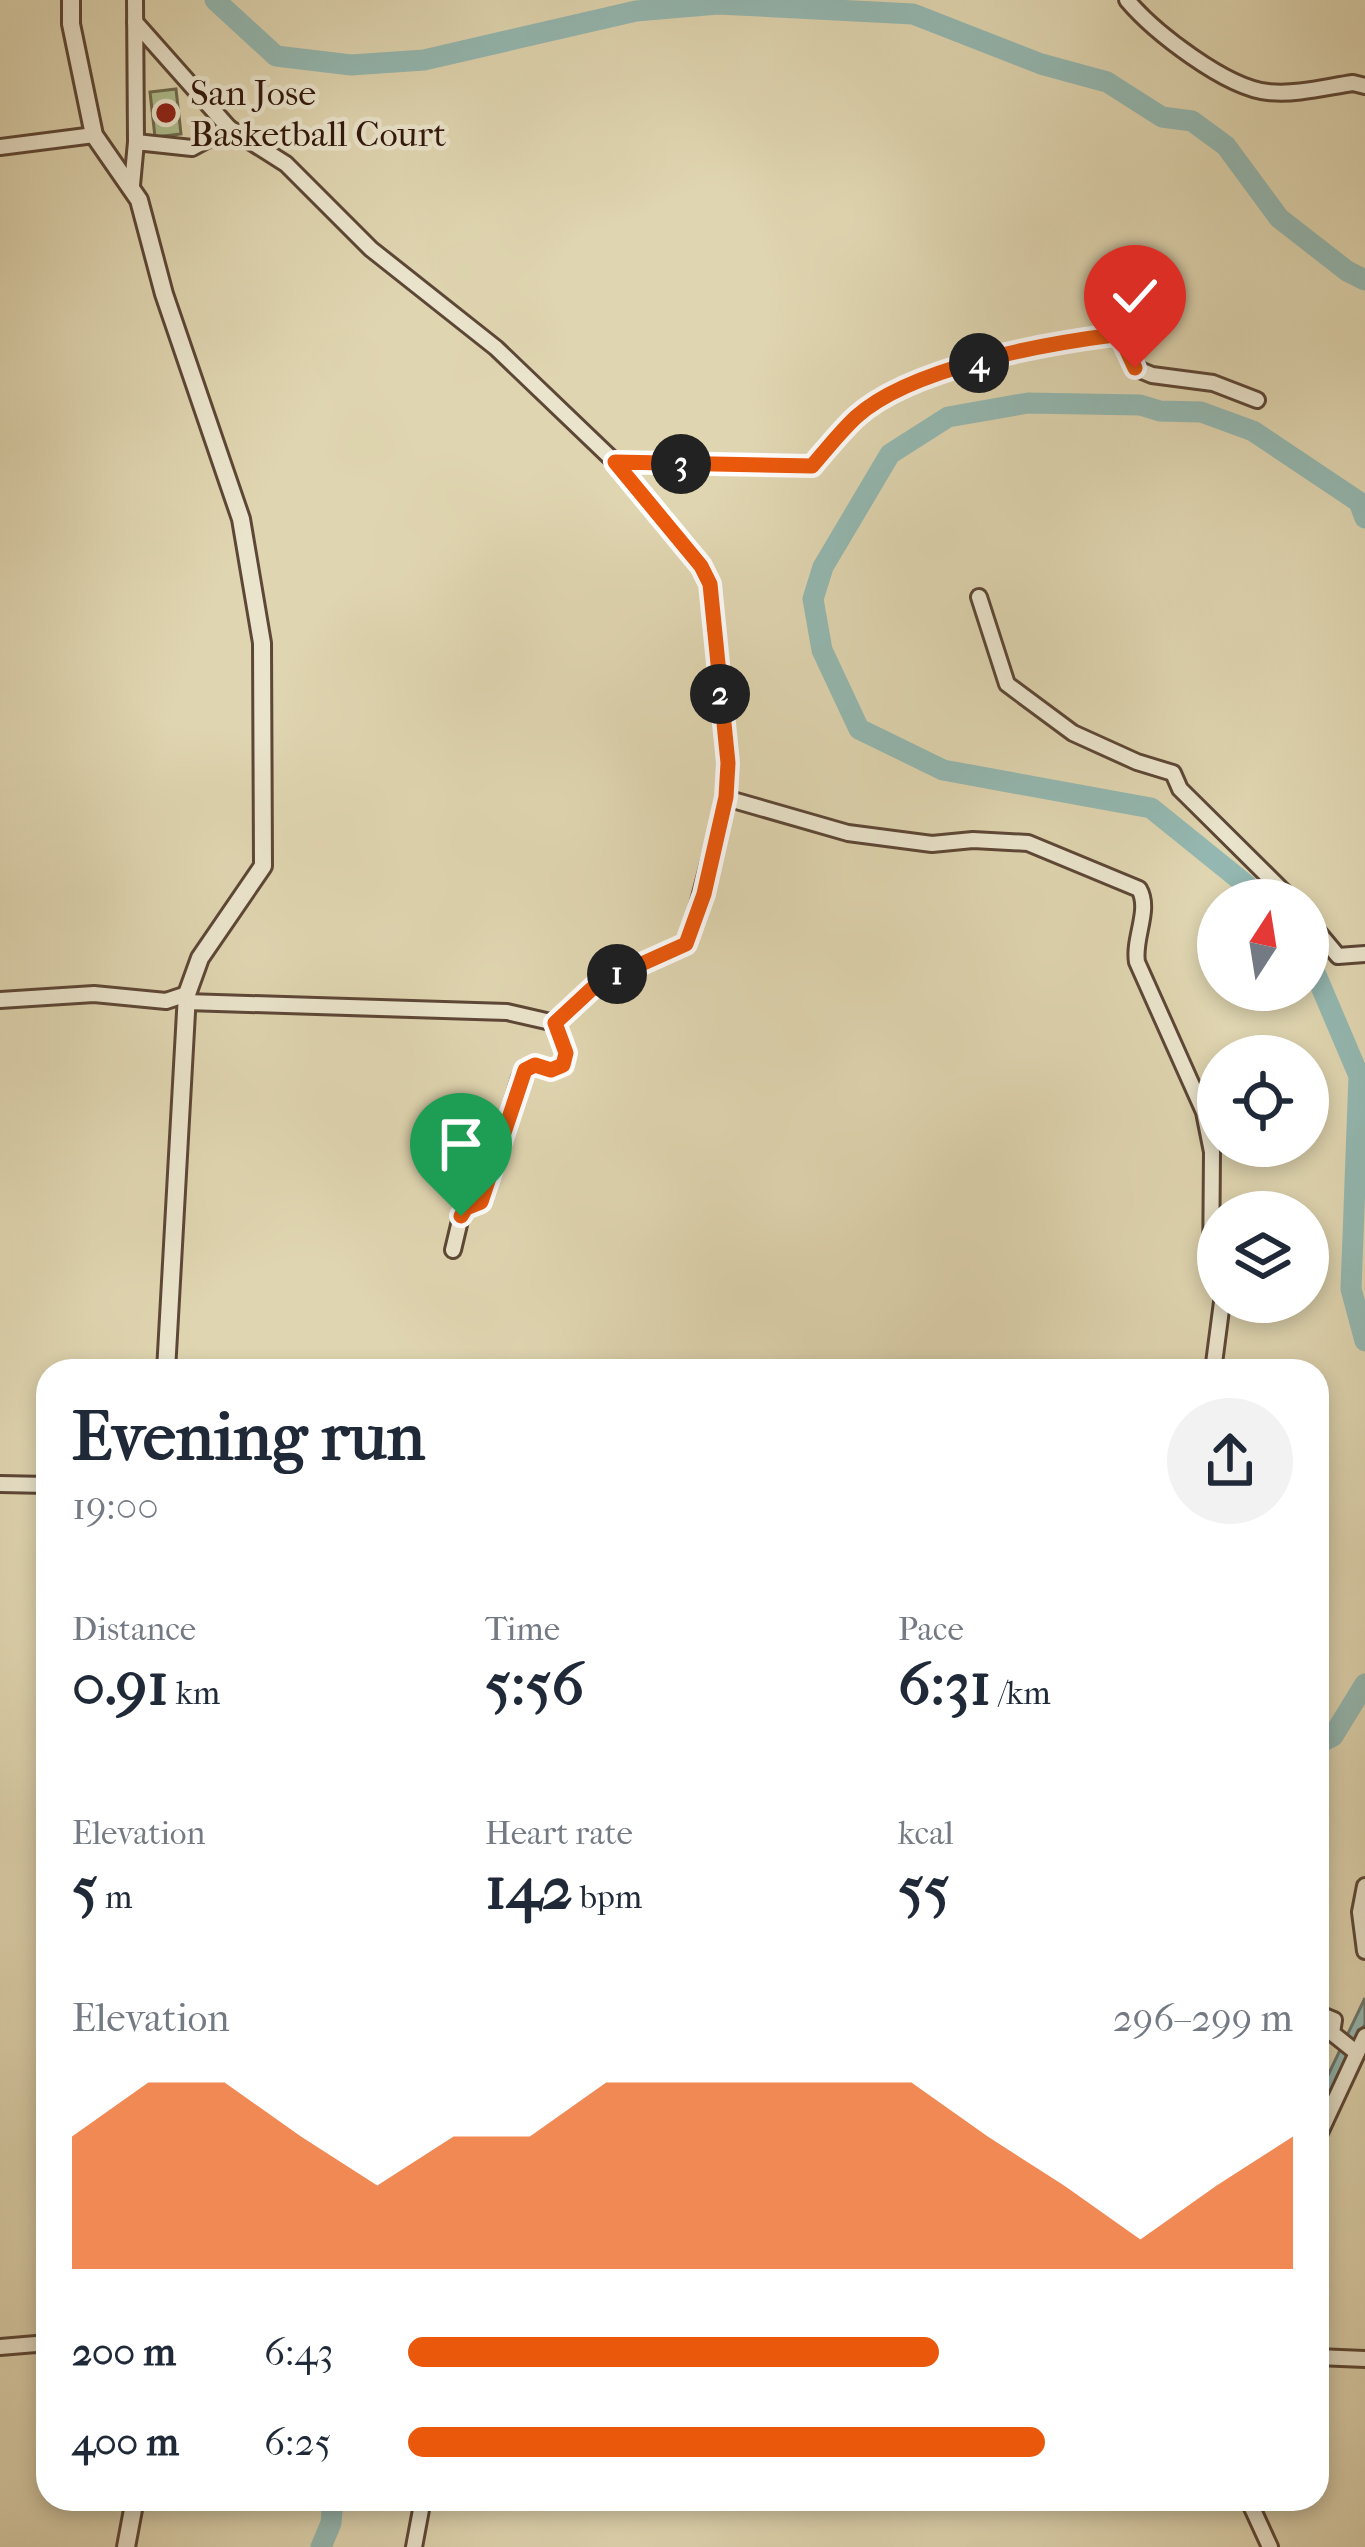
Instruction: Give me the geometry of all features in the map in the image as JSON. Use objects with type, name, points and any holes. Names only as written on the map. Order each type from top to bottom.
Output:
[{"type":"street","points":[[71,0],[71,24],[94,135],[118,173],[132,185]]},
{"type":"street","points":[[135,0],[132,185],[241,519],[262,643],[263,866],[200,958],[186,998],[167,1359]]},
{"type":"street","points":[[1127,0],[1144,20],[1216,71],[1263,92],[1353,83],[1365,86]]},
{"type":"street","points":[[135,22],[229,128],[286,164],[334,216],[496,348],[615,462],[701,566],[710,584],[728,763],[726,797],[704,894],[686,944],[597,984],[555,1023]]},
{"type":"street","points":[[136,142],[192,148],[229,128]]},
{"type":"street","points":[[0,147],[94,135]]},
{"type":"street","points":[[615,462],[812,466],[857,416],[908,385],[997,357],[1114,335],[1122,340],[1135,368],[1152,376],[1213,383],[1257,400]]},
{"type":"street","points":[[979,597],[1006,684],[1073,733],[1173,773],[1180,789],[1271,879]]},
{"type":"street","points":[[726,797],[848,833],[932,844],[1028,843],[1139,889],[1145,902],[1135,947],[1137,962],[1204,1112],[1212,1152],[1212,1191]]},
{"type":"street","points":[[1329,944],[1339,956],[1365,953]]},
{"type":"street","points":[[0,1000],[94,994],[507,1012],[555,1023]]},
{"type":"street","points":[[453,1250],[462,1212],[481,1202],[520,1078],[535,1065],[551,1070],[563,1065],[566,1053],[555,1023]]},
{"type":"street","points":[[1215,1359],[1219,1323]]},
{"type":"street","points":[[0,1484],[36,1485]]},
{"type":"street","points":[[1365,1886],[1360,1912],[1365,1951]]},
{"type":"street","points":[[1329,2018],[1334,2020],[1332,2033],[1352,2049]]},
{"type":"street","points":[[1329,2105],[1352,2049],[1365,2036]]},
{"type":"street","points":[[0,2347],[36,2344]]},
{"type":"street","points":[[1329,2358],[1365,2359]]},
{"type":"street","points":[[126,2547],[133,2511]]},
{"type":"street","points":[[413,2547],[420,2511]]},
{"type":"street","points":[[1254,2511],[1270,2547]]},
{"type":"green space","name":"San Jose Basketball Court","points":[[176,89],[181,134],[155,137],[150,92]]},
{"type":"water","points":[[1365,1998],[1365,2024],[1329,2100],[1329,2073]]},
{"type":"waterway","points":[[215,0],[276,56],[351,65],[424,60],[636,11],[718,4],[913,14],[1041,64],[1107,82],[1162,117],[1192,121],[1226,146],[1279,218],[1365,280]]},
{"type":"waterway","points":[[1239,879],[1151,808],[943,770],[859,729],[822,650],[813,599],[823,567],[890,454],[948,417],[1028,403],[1140,405],[1160,411],[1201,412],[1253,431],[1359,502],[1365,518]]},
{"type":"waterway","points":[[1329,1005],[1359,1076],[1351,1289],[1365,1341]]},
{"type":"waterway","points":[[1329,1738],[1365,1684]]},
{"type":"waterway","points":[[321,2547],[332,2511]]},
{"type":"place","name":"San Jose Basketball Court","points":[[166,113]]},
{"type":"route","points":[[461,1216],[466,1208],[481,1202],[525,1070],[535,1065],[559,1069],[566,1060],[555,1023],[597,984],[686,944],[704,894],[726,797],[728,763],[710,584],[701,566],[615,462],[812,466],[857,416],[884,398],[908,385],[997,357],[1114,335],[1122,340],[1135,368]]}]
